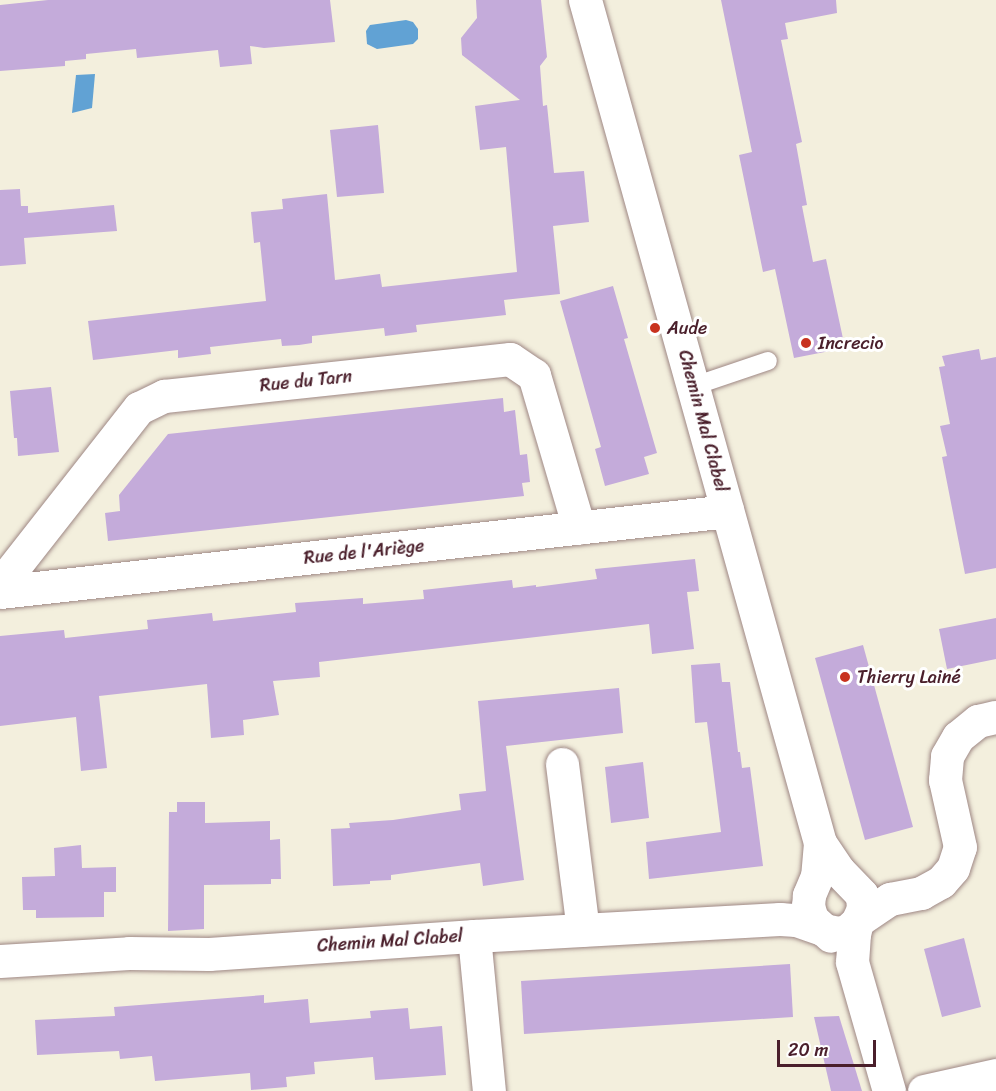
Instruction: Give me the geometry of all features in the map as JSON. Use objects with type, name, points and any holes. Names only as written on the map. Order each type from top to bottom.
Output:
[{"type":"street","name":"Chemin Mal Clabel","points":[[585,0],[820,843],[839,871],[852,882]]},
{"type":"street","name":"Rue du Tarn","points":[[0,585],[139,408],[165,396],[510,358],[534,375],[579,528]]},
{"type":"street","name":"Rue de l'Ariège","points":[[0,592],[728,511]]},
{"type":"street","points":[[823,930],[838,933],[847,931],[890,899],[921,893],[941,882],[953,868],[960,847],[945,780],[947,756],[958,737],[978,721],[996,717]]},
{"type":"street","points":[[562,764],[583,930]]},
{"type":"street","name":"Chemin Mal Clabel","points":[[810,893],[818,876],[820,843]]},
{"type":"street","points":[[780,919],[823,880],[836,877],[890,899]]},
{"type":"street","points":[[852,882],[862,895],[863,909],[854,934],[852,962],[889,1091]]},
{"type":"street","points":[[810,893],[812,919],[852,962]]},
{"type":"street","name":"Chemin Mal Clabel","points":[[0,961],[129,953],[209,954],[780,919],[796,920],[823,930]]},
{"type":"street","points":[[474,936],[489,1091]]},
{"type":"street","points":[[924,1091],[996,1075]]},
{"type":"lane","points":[[694,386],[768,361]]},
{"type":"water","points":[[406,20],[413,22],[418,29],[418,39],[413,44],[377,49],[367,44],[366,31],[370,25]]},
{"type":"water","points":[[95,74],[92,108],[72,113],[76,75]]},
{"type":"building","points":[[48,0],[330,0],[335,42],[264,48],[250,46],[252,64],[220,67],[218,50],[137,58],[136,49],[86,54],[86,59],[65,61],[65,66],[0,71],[0,5]]},
{"type":"building","points":[[476,0],[541,0],[547,57],[540,66],[543,106],[547,105],[554,173],[584,171],[589,222],[553,226],[560,294],[504,300],[506,315],[416,325],[417,332],[385,336],[384,328],[312,336],[312,343],[299,345],[282,346],[281,339],[210,347],[211,354],[178,358],[178,350],[93,360],[88,321],[266,301],[260,242],[254,243],[251,212],[283,209],[282,199],[327,194],[335,280],[380,274],[382,287],[517,272],[506,147],[480,150],[475,106],[520,100],[462,55],[461,38],[477,18]]},
{"type":"building","points":[[721,0],[836,0],[837,13],[785,23],[788,39],[781,40],[802,142],[796,144],[807,205],[802,206],[813,262],[826,259],[845,348],[794,358],[775,269],[763,272],[739,155],[752,152]]},
{"type":"building","points":[[378,125],[384,193],[337,197],[330,130]]},
{"type":"building","points":[[20,189],[21,206],[28,206],[28,213],[114,205],[117,231],[24,238],[26,264],[0,266],[0,190]]},
{"type":"building","points":[[613,286],[628,338],[624,339],[657,453],[644,457],[649,474],[605,486],[595,449],[601,447],[560,301]]},
{"type":"building","points":[[979,349],[981,360],[996,357],[996,568],[965,574],[942,457],[947,456],[940,426],[950,424],[939,367],[945,366],[942,356]]},
{"type":"building","points":[[51,387],[59,452],[18,456],[10,391]]},
{"type":"building","points":[[503,398],[504,412],[515,410],[520,455],[527,454],[530,482],[522,483],[524,496],[108,541],[105,513],[120,511],[119,495],[168,434]]},
{"type":"building","points":[[695,559],[699,591],[687,592],[694,649],[652,654],[649,624],[319,662],[320,677],[273,681],[279,715],[243,720],[244,735],[211,738],[207,684],[99,696],[107,768],[81,771],[76,717],[0,726],[0,636],[64,630],[65,638],[148,629],[147,620],[212,613],[213,621],[296,612],[295,603],[363,598],[363,604],[424,599],[423,590],[512,580],[513,588],[536,585],[536,587],[597,579],[595,569]]},
{"type":"building","points":[[996,618],[996,659],[947,669],[939,629]]},
{"type":"building","points":[[863,645],[913,827],[865,840],[815,658]]},
{"type":"building","points":[[720,663],[722,682],[730,682],[742,768],[750,767],[763,866],[649,879],[646,842],[721,832],[707,722],[695,723],[691,665]]},
{"type":"building","points":[[619,688],[623,733],[506,746],[524,880],[483,886],[480,863],[391,875],[391,880],[370,881],[370,884],[333,886],[331,829],[350,828],[349,823],[393,820],[461,810],[459,794],[486,791],[478,701]]},
{"type":"building","points":[[643,762],[649,818],[611,823],[605,767]]},
{"type":"building","points":[[177,802],[205,802],[205,823],[270,821],[270,840],[280,839],[281,879],[271,879],[271,884],[204,885],[204,929],[168,931],[169,812],[177,812]]},
{"type":"building","points":[[81,845],[82,868],[116,867],[116,892],[104,892],[104,917],[36,918],[36,910],[23,910],[22,877],[55,876],[54,848]]},
{"type":"building","points":[[964,938],[981,1007],[942,1017],[924,949]]},
{"type":"building","points":[[790,964],[793,1017],[524,1034],[521,981]]},
{"type":"building","points":[[264,995],[264,1003],[308,999],[310,1023],[371,1018],[370,1011],[408,1008],[410,1029],[442,1026],[446,1075],[375,1080],[373,1057],[314,1062],[315,1074],[286,1077],[287,1087],[251,1090],[250,1073],[155,1081],[152,1056],[120,1059],[119,1051],[37,1055],[35,1020],[115,1016],[114,1007]]},
{"type":"building","points":[[839,1016],[862,1091],[831,1091],[814,1017]]},
{"type":"place","name":"Aude","points":[[655,328]]},
{"type":"place","name":"Increcio","points":[[806,343]]},
{"type":"place","name":"Thierry Lainé","points":[[845,677]]}]
